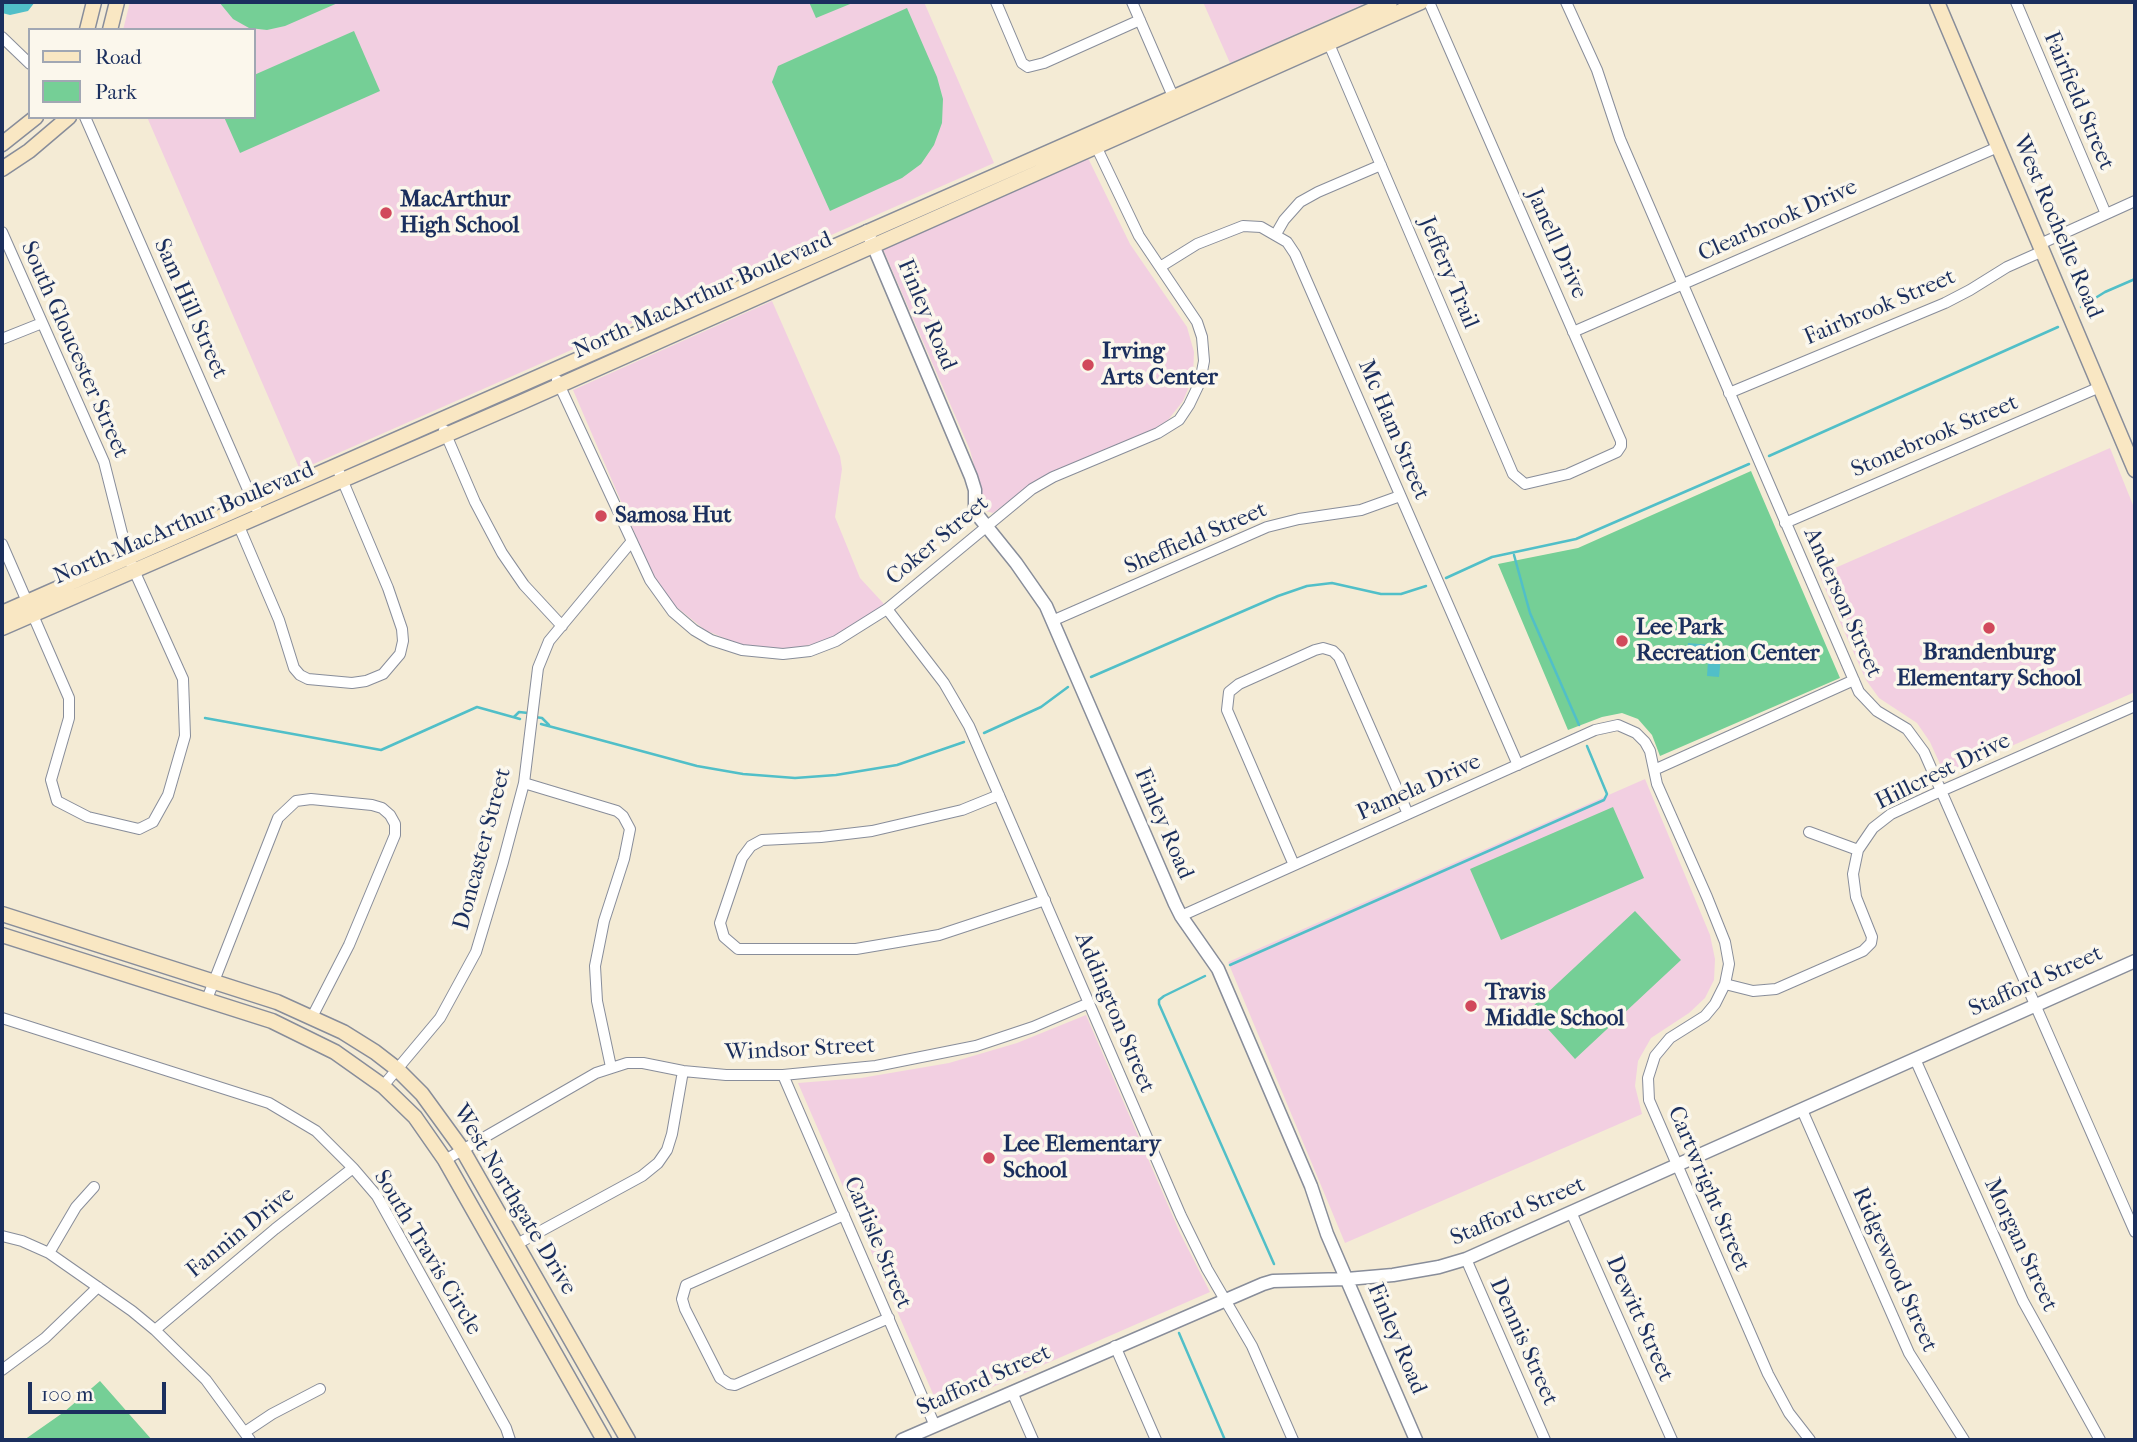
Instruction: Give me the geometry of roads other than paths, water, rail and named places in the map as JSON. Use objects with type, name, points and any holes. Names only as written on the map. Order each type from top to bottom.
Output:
[{"type":"main road","points":[[88,28],[94,2]]},
{"type":"main road","points":[[110,28],[117,2]]},
{"type":"main road","name":"North MacArthur Boulevard","points":[[1326,37],[1390,2]]},
{"type":"main road","name":"North MacArthur Boulevard","points":[[131,563],[238,524],[257,509],[336,465],[1090,132],[1175,103],[1326,37],[1421,2]]},
{"type":"main road","name":"West Rochelle Road","points":[[1937,2],[2135,470]]},
{"type":"main road","name":"North MacArthur Boulevard","points":[[2,628],[28,609],[131,563],[257,509],[342,481],[1096,147],[1175,103]]},
{"type":"main road","points":[[2,144],[33,119]]},
{"type":"main road","points":[[2,169],[29,151],[66,119]]},
{"type":"main road","points":[[814,254],[821,269]]},
{"type":"main road","points":[[696,306],[702,321]]},
{"type":"main road","points":[[624,338],[631,353]]},
{"type":"main road","name":"North MacArthur Boulevard","points":[[2,613],[28,609]]},
{"type":"main road","name":"West Northgate Drive","points":[[2,914],[277,1002],[354,1039],[397,1069],[422,1094],[462,1149],[628,1440]]},
{"type":"main road","name":"West Northgate Drive","points":[[2,934],[272,1021],[335,1052],[383,1086],[415,1118],[445,1160],[604,1440]]},
{"type":"street","points":[[996,2],[1022,63],[1028,67],[1044,63],[1140,20]]},
{"type":"street","points":[[1132,2],[1175,103]]},
{"type":"street","name":"Janell Drive","points":[[1429,2],[1621,440],[1617,452],[1568,474]]},
{"type":"street","name":"Anderson Street","points":[[1566,2],[1597,70],[1619,139],[1859,692],[1871,705],[1907,729],[1919,743],[2135,1232]]},
{"type":"street","name":"Fairfield Street","points":[[2015,2],[2106,214]]},
{"type":"street","points":[[2,37],[28,62]]},
{"type":"street","name":"Jeffery Trail","points":[[1326,37],[1513,474],[1525,484],[1568,474]]},
{"type":"street","name":"Sam Hill Street","points":[[86,119],[257,509]]},
{"type":"street","name":"Coker Street","points":[[552,370],[650,580],[673,612],[711,640],[742,650],[768,654],[810,651],[854,631],[887,609],[1032,489],[1053,477],[1158,433],[1179,420],[1189,405],[1200,382],[1204,361],[1202,337],[1197,322],[1126,212],[1090,132]]},
{"type":"street","name":"Clearbrook Drive","points":[[1573,332],[1998,147]]},
{"type":"street","points":[[1160,267],[1197,244],[1243,226],[1261,227],[1276,234],[1300,202],[1381,164]]},
{"type":"street","name":"Fairbrook Street","points":[[1729,393],[1945,303],[2041,247],[2135,201]]},
{"type":"street","name":"Finley Road","points":[[867,231],[971,477],[975,490],[975,512],[1037,592],[1181,916],[1218,969],[1311,1186],[1327,1234],[1416,1440]]},
{"type":"street","name":"South Gloucester Street","points":[[2,232],[104,462],[131,563],[183,679],[185,736],[168,795],[153,822],[139,830],[88,817],[57,802],[51,780],[69,718],[69,698],[28,609]]},
{"type":"street","name":"Mc Ham Street","points":[[1276,234],[1287,242],[1295,254],[1518,765]]},
{"type":"street","points":[[2,339],[42,323]]},
{"type":"street","name":"Stonebrook Street","points":[[1785,523],[2100,387]]},
{"type":"street","points":[[439,420],[475,502],[502,553],[524,585],[562,626]]},
{"type":"street","points":[[238,524],[279,620],[294,668],[300,675],[352,683],[379,676],[390,669],[398,658],[403,635],[388,588],[336,465]]},
{"type":"street","name":"Sheffield Street","points":[[1052,621],[1268,527],[1299,519],[1362,510],[1400,496]]},
{"type":"street","name":"Doncaster Street","points":[[383,1086],[440,1018],[476,952],[524,783],[538,668],[549,640],[632,541]]},
{"type":"street","points":[[2,544],[28,609]]},
{"type":"street","name":"Addington Street","points":[[887,609],[944,683],[960,709],[1181,1216],[1207,1269],[1256,1355],[1293,1440]]},
{"type":"street","points":[[1294,865],[1227,710],[1230,692],[1315,650],[1323,648],[1333,651],[1339,657],[1408,814]]},
{"type":"street","points":[[1654,770],[1854,680]]},
{"type":"street","name":"Hillcrest Drive","points":[[1858,850],[1873,828],[1891,814],[2135,706]]},
{"type":"street","name":"Pamela Drive","points":[[1181,916],[1595,730],[1618,725],[1636,733],[1645,742],[1653,760],[1654,770]]},
{"type":"street","name":"Cartwright Street","points":[[1654,770],[1657,784],[1725,942],[1729,964],[1725,984],[1715,1004],[1705,1016],[1661,1046],[1650,1066],[1649,1100],[1778,1394],[1810,1440]]},
{"type":"street","points":[[524,783],[617,811],[630,828],[624,859],[604,921],[595,966],[597,1001],[611,1068]]},
{"type":"street","points":[[999,795],[962,810],[914,823],[821,838],[762,840],[751,846],[742,858],[720,923],[724,937],[737,949],[856,949],[939,935],[1045,900]]},
{"type":"street","points":[[207,999],[278,818],[296,801],[311,799],[382,808],[395,824],[395,835],[389,853],[349,945],[312,1017]]},
{"type":"street","points":[[1725,984],[1753,991],[1776,989],[1869,946],[1872,937],[1854,887],[1853,874],[1858,850],[1808,832]]},
{"type":"street","name":"Stafford Street","points":[[907,1439],[1115,1346],[1273,1281],[1347,1279],[1415,1272],[1466,1259],[2135,961]]},
{"type":"street","name":"Windsor Street","points":[[445,1160],[596,1073],[628,1063],[726,1075],[783,1075],[876,1066],[951,1053],[1005,1037],[1089,1003]]},
{"type":"street","name":"South Travis Circle","points":[[2,1018],[269,1104],[316,1130],[377,1196],[506,1428],[510,1440]]},
{"type":"street","name":"Morgan Street","points":[[1915,1059],[2023,1301],[2101,1440]]},
{"type":"street","points":[[517,1244],[642,1176],[658,1163],[667,1150],[672,1134],[683,1071]]},
{"type":"street","name":"Carlisle Street","points":[[783,1075],[935,1426]]},
{"type":"street","name":"Ridgewood Street","points":[[1802,1110],[1909,1353],[1964,1440]]},
{"type":"street","name":"Fannin Drive","points":[[155,1330],[275,1229],[353,1168]]},
{"type":"street","points":[[49,1254],[76,1207],[93,1187]]},
{"type":"street","name":"Dewitt Street","points":[[1571,1212],[1672,1440]]},
{"type":"street","points":[[844,1215],[686,1285],[682,1299],[720,1378],[729,1384],[735,1384],[889,1318]]},
{"type":"street","points":[[2,1236],[22,1241],[49,1254],[99,1287],[155,1330],[206,1380],[248,1436],[272,1414],[320,1389]]},
{"type":"street","name":"Dennis Street","points":[[1466,1259],[1545,1440]]},
{"type":"street","points":[[2,1370],[45,1338],[99,1287]]},
{"type":"street","points":[[1115,1346],[1156,1440]]},
{"type":"street","points":[[1012,1392],[1033,1440]]},
{"type":"water","points":[[2,2],[35,2],[28,11],[10,15],[2,13]]},
{"type":"water","points":[[1688,643],[1722,646],[1719,677],[1707,676],[1708,661],[1686,659]]},
{"type":"waterway","points":[[2081,307],[2105,292],[2135,279]]},
{"type":"waterway","points":[[1769,456],[2058,327]]},
{"type":"waterway","points":[[1446,578],[1492,557],[1576,539],[1749,464]]},
{"type":"waterway","points":[[1514,555],[1530,613],[1579,725]]},
{"type":"waterway","points":[[1091,677],[1307,586],[1332,583],[1381,594],[1401,594],[1426,586]]},
{"type":"waterway","points":[[984,733],[1041,707],[1068,687]]},
{"type":"waterway","points":[[205,718],[381,750],[477,707],[520,719]]},
{"type":"waterway","points":[[514,717],[519,712],[528,713]]},
{"type":"waterway","points":[[535,717],[542,718],[549,725]]},
{"type":"waterway","points":[[541,724],[697,766],[743,774],[795,778],[836,775],[897,765],[964,742]]},
{"type":"waterway","points":[[1230,965],[1604,800],[1607,794],[1587,746]]},
{"type":"waterway","points":[[1205,976],[1164,996],[1159,1000],[1159,1004],[1274,1264]]},
{"type":"waterway","points":[[1179,1333],[1225,1440]]},
{"type":"place","name":"MacArthur High School","points":[[386,213]]},
{"type":"place","name":"Irving Arts Center","points":[[1088,365]]},
{"type":"place","name":"Samosa Hut","points":[[601,516]]},
{"type":"place","name":"Brandenburg Elementary School","points":[[1989,628]]},
{"type":"place","name":"Lee Park Recreation Center","points":[[1622,641]]},
{"type":"place","name":"Travis Middle School","points":[[1471,1006]]},
{"type":"place","name":"Lee Elementary School","points":[[989,1158]]}]
